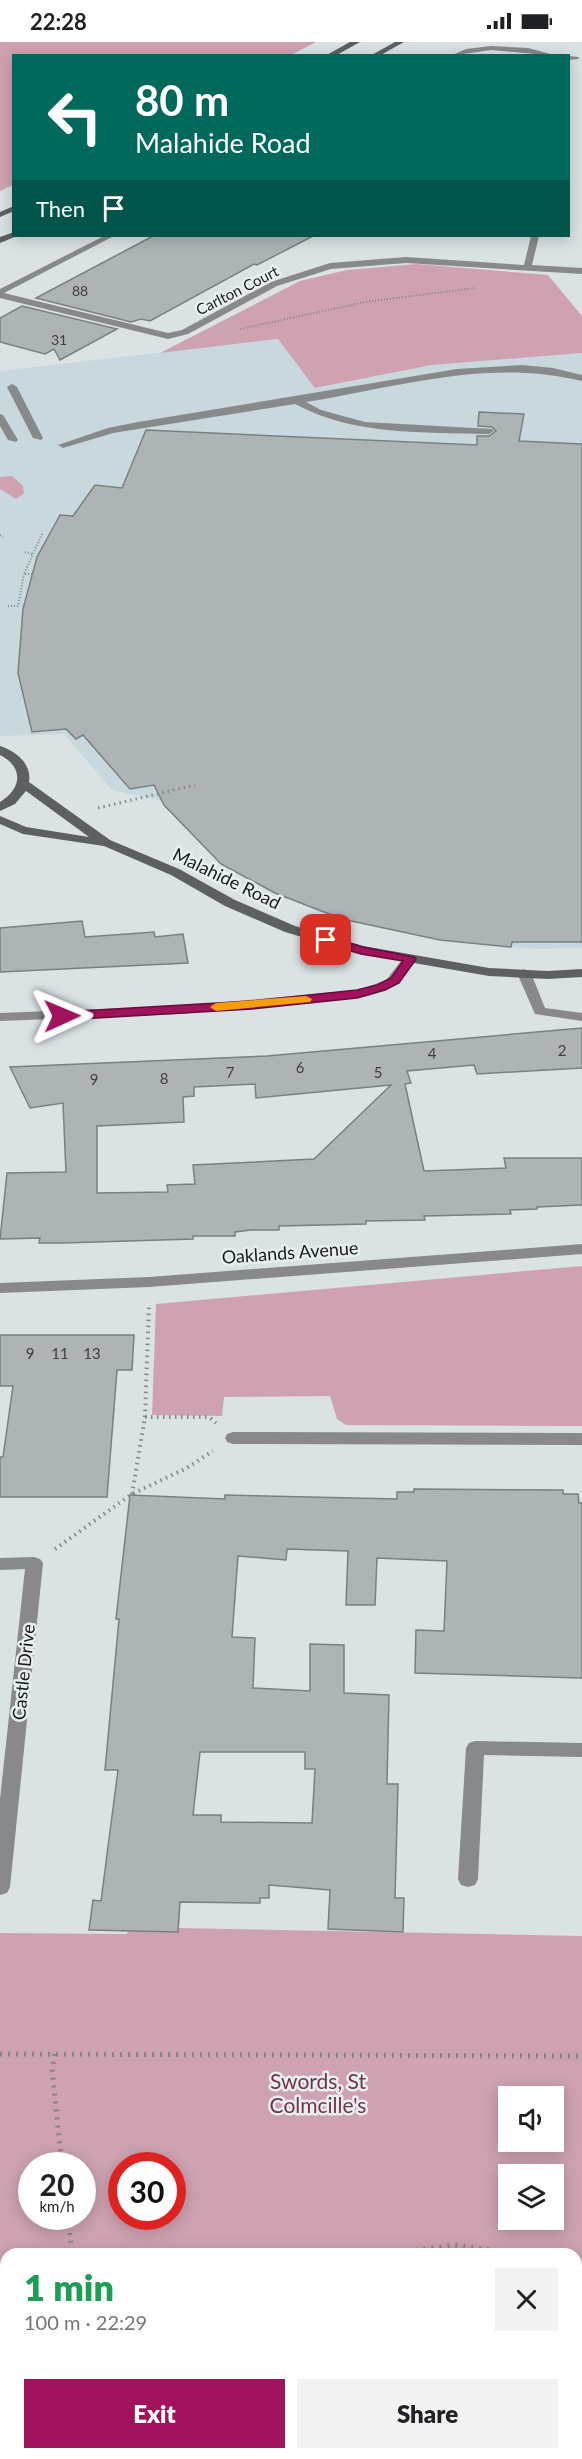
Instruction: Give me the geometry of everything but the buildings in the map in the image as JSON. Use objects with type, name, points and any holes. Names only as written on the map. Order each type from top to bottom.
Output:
[{"type":"main road","points":[[332,54],[356,42]]},
{"type":"main road","points":[[377,54],[400,42]]},
{"type":"main road","points":[[0,750],[19,761],[25,772],[24,784],[18,795],[0,807]]},
{"type":"main road","name":"Malahide Road","points":[[24,784],[107,843],[176,872],[230,903],[290,929],[361,950],[489,972],[582,973]]},
{"type":"main road","name":"Malahide Road","points":[[0,820],[23,830],[107,843]]},
{"type":"street","points":[[457,54],[468,48],[490,45],[543,54]]},
{"type":"street","name":"Carlton Court","points":[[0,294],[108,237]]},
{"type":"street","points":[[528,268],[535,237]]},
{"type":"street","name":"Carlton Court","points":[[0,294],[168,336],[185,332],[274,284],[330,266],[406,260],[582,271]]},
{"type":"street","points":[[63,445],[111,430],[460,373],[521,369],[557,372],[582,378]]},
{"type":"street","points":[[557,372],[582,370]]},
{"type":"street","points":[[12,387],[38,438]]},
{"type":"street","points":[[297,400],[310,409],[365,426],[489,431]]},
{"type":"street","points":[[0,417],[13,440]]},
{"type":"street","points":[[0,1017],[107,1014],[252,1005],[357,994],[381,988],[395,981],[410,959]]},
{"type":"street","points":[[524,973],[540,1011],[582,1017]]},
{"type":"street","name":"Oaklands Avenue","points":[[0,1288],[81,1287],[582,1249]]},
{"type":"street","points":[[233,1438],[582,1439]]},
{"type":"street","points":[[0,1564],[34,1563]]},
{"type":"street","name":"Castle Drive","points":[[0,1887],[34,1563]]},
{"type":"street","points":[[468,1880],[475,1749],[582,1750]]},
{"type":"path","points":[[231,331],[365,302],[483,286]]},
{"type":"path","points":[[8,606],[18,606],[24,574],[42,534]]},
{"type":"path","points":[[26,552],[32,554]]},
{"type":"path","points":[[24,574],[32,574]]},
{"type":"path","points":[[68,815],[195,785]]},
{"type":"path","points":[[132,1494],[145,1417],[149,1282]]},
{"type":"path","points":[[34,1563],[132,1494],[185,1469],[233,1438],[210,1417],[145,1417]]},
{"type":"path","points":[[0,2054],[582,2056]]},
{"type":"path","points":[[55,2054],[52,2069],[61,2152]]},
{"type":"path","points":[[69,2230],[71,2248]]},
{"type":"path","points":[[433,2248],[453,2245],[476,2248]]},
{"type":"shaded area","points":[[278,339],[317,388],[432,365],[582,353],[582,948],[536,949],[440,940],[342,919],[275,893],[214,859],[219,856],[190,833],[162,801],[112,790],[64,734],[0,736],[0,371]]},
{"type":"green space","points":[[0,42],[316,42],[293,54],[12,54],[12,185],[0,191]]},
{"type":"green space","points":[[416,264],[548,275],[582,316],[582,353],[432,365],[315,388],[278,339],[160,353],[300,281],[347,270]]},
{"type":"green space","points":[[12,476],[23,486],[24,493],[16,499],[0,489],[0,477]]},
{"type":"green space","points":[[582,1266],[582,1426],[346,1425],[337,1419],[330,1396],[224,1397],[222,1416],[152,1415],[156,1304]]},
{"type":"green space","name":"Swords, St Colmcille's","points":[[178,1928],[582,1936],[582,2248],[0,2248],[0,1933],[127,1934],[128,1931],[177,1932]]},
{"type":"slow traffic","points":[[216,1007],[306,999]]},
{"type":"route","points":[[62,1016],[252,1005],[357,994],[381,988],[395,981],[410,959],[361,950],[326,940]]}]
